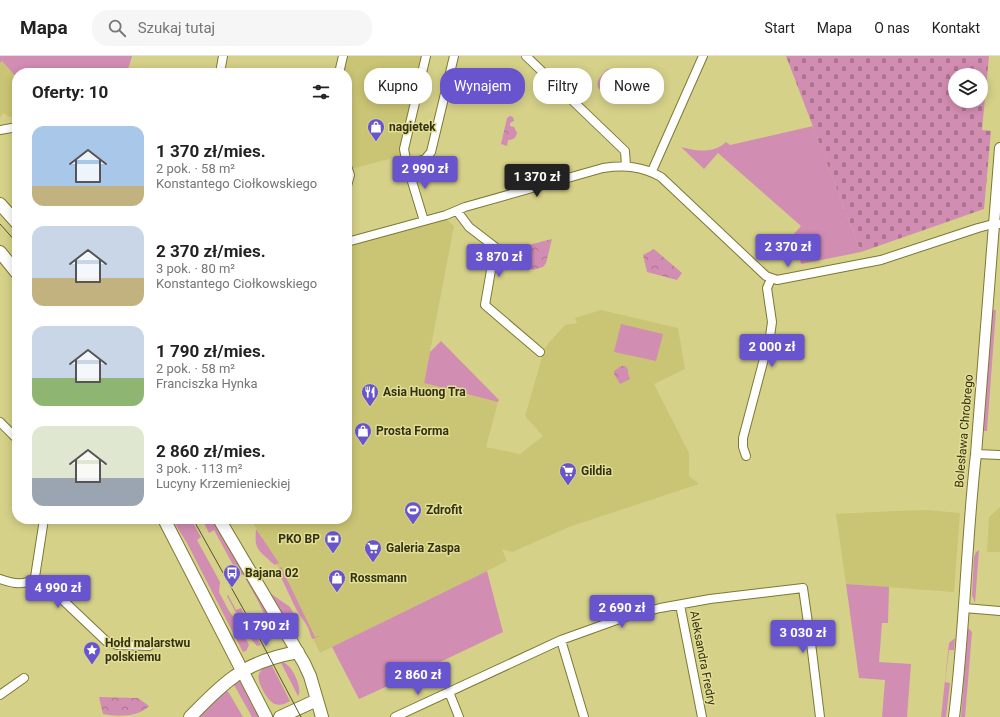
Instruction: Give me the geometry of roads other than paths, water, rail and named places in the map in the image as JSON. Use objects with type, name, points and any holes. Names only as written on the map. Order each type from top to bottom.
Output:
[{"type":"main road","points":[[0,204],[12,217]]},
{"type":"main road","points":[[0,252],[12,267]]},
{"type":"main road","points":[[167,524],[266,717]]},
{"type":"main road","points":[[222,524],[298,652],[310,676],[322,717]]},
{"type":"main road","points":[[190,717],[227,682],[243,671],[278,655],[298,652]]},
{"type":"main road","points":[[280,717],[317,700]]},
{"type":"street","points":[[221,68],[223,56]]},
{"type":"street","points":[[340,68],[343,56]]},
{"type":"street","points":[[424,222],[407,165],[404,149],[426,56]]},
{"type":"street","points":[[407,165],[425,159],[432,152],[454,56]]},
{"type":"street","points":[[526,56],[625,150],[626,166]]},
{"type":"street","points":[[652,171],[703,56]]},
{"type":"street","points":[[0,130],[12,128]]},
{"type":"street","name":"Bolesława Chrobrego","points":[[954,717],[964,608],[970,518],[997,224],[1000,148]]},
{"type":"street","points":[[352,241],[446,216],[465,207],[603,168],[626,166],[652,171],[661,177],[766,276],[777,280],[881,260],[997,224]]},
{"type":"street","points":[[456,211],[469,227],[495,247],[485,304],[540,352]]},
{"type":"street","points":[[746,456],[743,447],[743,438],[762,369],[772,322],[767,288],[771,279]]},
{"type":"street","points":[[0,422],[12,434]]},
{"type":"street","points":[[976,454],[1000,455]]},
{"type":"street","points":[[0,579],[21,584],[28,583],[35,577],[43,524]]},
{"type":"street","points":[[35,577],[48,586],[106,641],[117,645],[149,646]]},
{"type":"street","points":[[395,717],[561,640],[625,617],[660,608],[710,599],[803,588],[820,717]]},
{"type":"street","name":"Aleksandra Fredry","points":[[680,605],[702,717]]},
{"type":"street","points":[[964,608],[1000,611]]},
{"type":"street","points":[[561,640],[584,717]]},
{"type":"street","points":[[0,695],[24,678]]},
{"type":"street","points":[[449,692],[459,717]]},
{"type":"tram line","points":[[0,224],[12,237]]},
{"type":"tram line","points":[[196,524],[255,630],[301,717]]},
{"type":"place","name":"nagietek","points":[[376,142]]},
{"type":"place","name":"Asia Huong Tra","points":[[370,407]]},
{"type":"place","name":"Prosta Forma","points":[[363,446]]},
{"type":"place","name":"Gildia","points":[[568,486]]},
{"type":"place","name":"Zdrofit","points":[[413,525]]},
{"type":"place","name":"PKO BP","points":[[333,554]]},
{"type":"place","name":"Galeria Zaspa","points":[[373,563]]},
{"type":"place","name":"Bajana 02","points":[[232,588]]},
{"type":"place","name":"Rossmann","points":[[337,593]]},
{"type":"place","name":"Hołd malarstwu polskiemu","points":[[92,665]]}]
